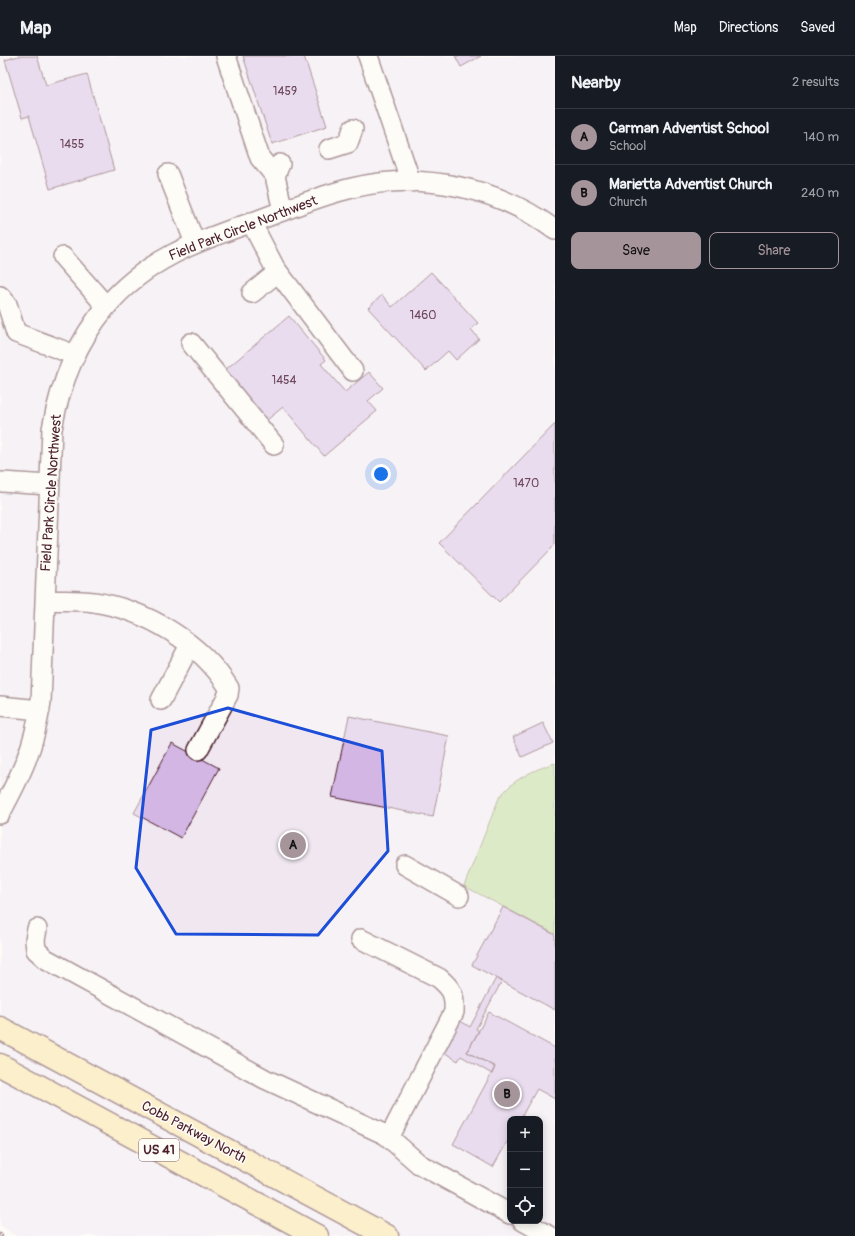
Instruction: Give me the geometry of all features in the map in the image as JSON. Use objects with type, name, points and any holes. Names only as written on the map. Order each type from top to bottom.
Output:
[{"type":"main road","name":"Cobb Parkway North","points":[[0,1028],[387,1236]]},
{"type":"main road","name":"US 41","points":[[0,1066],[317,1236]]},
{"type":"street","points":[[226,56],[260,158],[278,170],[283,211]]},
{"type":"street","points":[[368,56],[411,182]]},
{"type":"street","points":[[329,149],[348,143],[353,129]]},
{"type":"street","points":[[168,174],[195,243]]},
{"type":"street","name":"Field Park Circle Northwest","points":[[0,814],[28,759],[34,741],[40,710],[52,430],[57,403],[65,378],[75,355],[90,328],[106,306],[146,269],[171,254],[195,243],[251,222],[353,188],[411,182],[432,182],[482,193],[530,213],[555,230]]},
{"type":"street","points":[[251,222],[278,272],[353,371]]},
{"type":"street","points":[[63,257],[106,306]]},
{"type":"street","points":[[252,293],[278,272]]},
{"type":"street","points":[[0,296],[7,304],[12,339],[75,355]]},
{"type":"street","points":[[191,343],[274,445]]},
{"type":"street","points":[[2,482],[49,485]]},
{"type":"street","points":[[45,600],[93,602],[129,611],[157,624],[190,645],[205,657],[220,673],[229,688],[228,696],[198,750]]},
{"type":"street","points":[[160,700],[190,645]]},
{"type":"street","points":[[0,706],[40,710]]},
{"type":"street","points":[[405,866],[459,896]]},
{"type":"street","points":[[37,929],[35,940],[36,950],[46,959],[265,1079],[316,1104],[357,1121],[389,1138],[419,1164],[507,1212]]},
{"type":"street","points":[[361,939],[439,978],[449,987],[455,999],[454,1012],[389,1138]]},
{"type":"street","points":[[528,1224],[550,1236]]},
{"type":"highlighted area","points":[[228,708],[382,751],[388,851],[318,935],[176,934],[136,868],[151,730]]},
{"type":"shaded area","points":[[0,56],[555,56],[555,1236],[15,1236],[0,1225]]},
{"type":"green space","points":[[555,763],[555,934],[464,886],[499,798],[517,780]]},
{"type":"building","points":[[18,56],[37,56],[46,85],[87,74],[114,170],[50,189],[29,116],[22,118],[5,60]]},
{"type":"building","points":[[243,56],[304,56],[327,126],[272,144]]},
{"type":"building","points":[[455,56],[481,56],[461,67]]},
{"type":"building","points":[[431,272],[478,323],[471,329],[479,339],[456,360],[448,351],[426,371],[368,308],[382,295],[392,307]]},
{"type":"building","points":[[289,316],[326,360],[321,364],[345,392],[369,372],[383,388],[368,401],[377,411],[324,456],[283,407],[267,420],[225,370]]},
{"type":"building","points":[[555,424],[555,545],[499,602],[439,543]]},
{"type":"building","points":[[349,716],[449,736],[433,817],[332,797]]},
{"type":"building","points":[[543,723],[553,743],[522,757],[513,737]]},
{"type":"building","points":[[172,743],[219,768],[181,838],[134,813]]},
{"type":"building","points":[[503,907],[555,935],[555,1010],[472,965]]},
{"type":"building","points":[[496,978],[502,981],[476,1029],[479,1031],[467,1052],[495,1067],[492,1074],[461,1056],[458,1061],[442,1051],[459,1020],[470,1027]]},
{"type":"building","points":[[489,1012],[555,1048],[555,1099],[537,1089],[522,1116],[507,1116],[507,1142],[493,1167],[453,1144],[495,1067],[467,1052]]},
{"type":"place","name":"Carman Adventist School","points":[[293,845]]},
{"type":"place","name":"Marietta Adventist Church","points":[[507,1094]]}]
